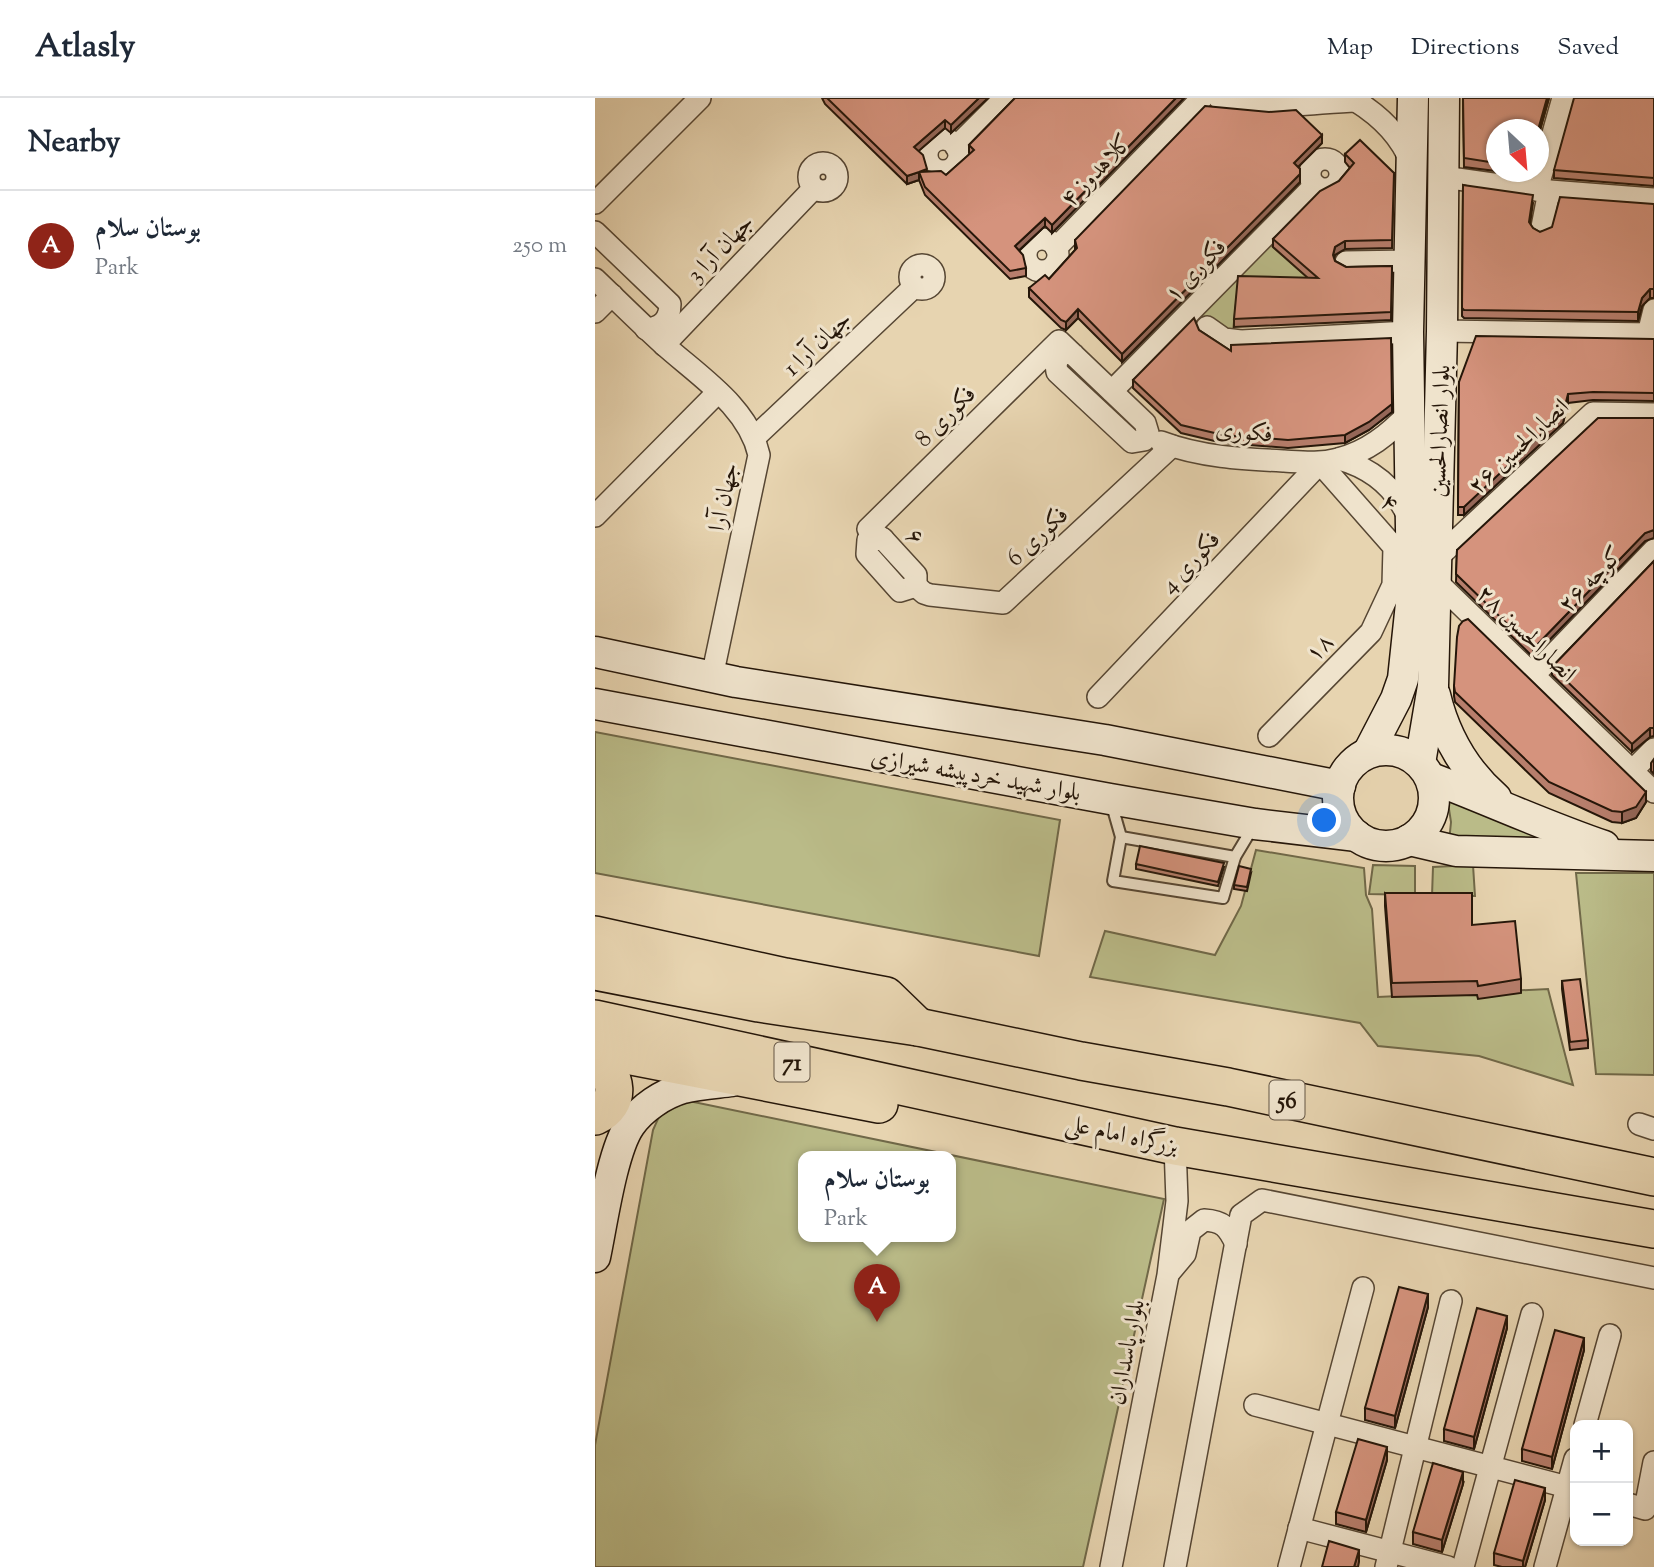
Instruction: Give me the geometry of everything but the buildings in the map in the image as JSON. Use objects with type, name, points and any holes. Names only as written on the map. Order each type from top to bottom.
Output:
[{"type":"highway","points":[[595,935],[785,977],[886,996],[918,1027]]},
{"type":"highway","name":"71","points":[[595,971],[758,1003],[918,1027]]},
{"type":"highway","name":"بزرگراه امام علی","points":[[595,1018],[1175,1146],[1654,1229]]},
{"type":"highway","name":"56","points":[[918,1027],[1081,1061],[1228,1087],[1654,1177]]},
{"type":"highway","points":[[595,1049],[870,1104],[989,1105]]},
{"type":"highway","points":[[595,1060],[611,1074],[614,1087],[611,1102],[602,1113],[595,1116]]},
{"type":"street","points":[[595,203],[700,98]]},
{"type":"street","points":[[956,147],[1005,98]]},
{"type":"street","name":"کلاهدوز ۴","points":[[1056,248],[1202,98]]},
{"type":"street","points":[[1219,98],[1254,106],[1358,99],[1388,127],[1406,151],[1412,167]]},
{"type":"street","name":"بلوار انصارالحسین","points":[[1368,753],[1396,699],[1403,678],[1412,594],[1408,332],[1413,98]]},
{"type":"street","name":"بلوار انصارالحسین","points":[[1426,771],[1433,686],[1442,331],[1444,98]]},
{"type":"street","points":[[1542,227],[1543,190],[1563,98]]},
{"type":"street","points":[[1443,177],[1543,190],[1654,198]]},
{"type":"street","name":"فکوری ۱","points":[[1112,391],[1314,185]]},
{"type":"street","name":"جهان آرا 3","points":[[664,345],[814,188]]},
{"type":"street","points":[[595,232],[689,319]]},
{"type":"street","points":[[1346,262],[1410,261]]},
{"type":"street","name":"جهان آرا","points":[[595,279],[718,393],[745,421],[755,437],[759,455],[712,677]]},
{"type":"street","name":"جهان آرا 1","points":[[755,437],[914,287]]},
{"type":"street","points":[[595,312],[612,295]]},
{"type":"street","points":[[646,329],[665,323],[670,304]]},
{"type":"street","points":[[1442,331],[1651,334],[1654,310]]},
{"type":"street","points":[[1207,327],[1224,339],[1241,341],[1408,332]]},
{"type":"street","points":[[1066,348],[1145,423],[1148,430],[1146,437]]},
{"type":"street","name":"فکوری","points":[[1066,348],[1067,353],[1059,356],[1056,368],[1060,374],[1132,442],[1140,442],[1146,437],[1172,446],[1246,460],[1330,461],[1370,470],[1399,499],[1410,523]]},
{"type":"street","name":"فکوری 8","points":[[875,534],[1066,348]]},
{"type":"street","points":[[595,516],[718,393]]},
{"type":"street","name":"فکوری","points":[[1330,461],[1369,447],[1385,436],[1409,412]]},
{"type":"street","name":"انصارالحسین ۲۶","points":[[1435,570],[1593,413],[1654,414]]},
{"type":"street","name":"فکوری 6","points":[[916,586],[930,595],[1003,603],[1172,446]]},
{"type":"street","name":"۴","points":[[1330,461],[1394,547],[1393,585]]},
{"type":"street","name":"فکوری 4","points":[[1098,697],[1330,461]]},
{"type":"street","name":"۶","points":[[875,534],[869,540],[867,554],[900,591],[916,586]]},
{"type":"street","name":"کوچه ۲۶","points":[[1534,675],[1654,550]]},
{"type":"street","name":"انصارالحسین ۲۸","points":[[1435,570],[1534,675],[1654,792]]},
{"type":"street","name":"۱۸","points":[[1269,736],[1371,632],[1393,585]]},
{"type":"street","points":[[595,652],[712,677],[1105,740],[1340,786]]},
{"type":"street","points":[[1433,686],[1448,736],[1464,763],[1477,780],[1507,807]]},
{"type":"street","name":"بلوار شهید خردپیشه شیرازی","points":[[595,704],[1110,799],[1255,824],[1357,836]]},
{"type":"street","points":[[1426,771],[1434,788],[1434,809],[1425,827],[1409,840],[1399,844],[1377,845],[1357,836],[1345,822],[1339,804],[1340,786],[1350,766],[1368,753],[1386,749],[1405,753],[1426,771],[1561,832],[1644,856]]},
{"type":"street","points":[[1632,771],[1654,749]]},
{"type":"street","points":[[1409,840],[1456,851],[1644,856]]},
{"type":"street","points":[[595,1257],[608,1177],[623,1137],[631,1124],[661,1097],[683,1088],[744,1080]]},
{"type":"street","name":"بلوار پاسداران","points":[[1111,1567],[1168,1275],[1177,1201],[1175,1146]]},
{"type":"street","points":[[1175,1567],[1241,1215],[1262,1200],[1654,1278]]},
{"type":"street","points":[[1168,1275],[1185,1254],[1190,1231],[1204,1220],[1222,1223],[1228,1228],[1236,1244]]},
{"type":"street","points":[[1289,1567],[1363,1288]]},
{"type":"street","points":[[1388,1559],[1451,1301]]},
{"type":"street","points":[[1463,1567],[1532,1314]]},
{"type":"street","points":[[1586,1420],[1610,1335]]},
{"type":"street","points":[[1255,1405],[1570,1488]]},
{"type":"street","points":[[1633,1505],[1645,1509],[1654,1462]]},
{"type":"street","points":[[1545,1567],[1570,1491]]},
{"type":"street","points":[[1299,1528],[1388,1559],[1448,1567]]},
{"type":"lane","points":[[1110,799],[1121,837],[1113,881],[1223,898],[1235,857],[1255,824]]},
{"type":"lane","points":[[1121,837],[1235,857]]},
{"type":"green space","points":[[1265,240],[1316,285],[1238,285],[1233,331],[1211,329],[1194,314]]},
{"type":"green space","points":[[595,732],[1060,820],[1039,956],[595,873]]},
{"type":"green space","points":[[1446,790],[1557,841],[1449,842],[1451,822]]},
{"type":"green space","points":[[1256,850],[1364,868],[1366,895],[1372,909],[1378,997],[1548,989],[1573,1085],[1479,1056],[1378,1046],[1360,1023],[1090,977],[1105,931],[1215,955],[1241,906]]},
{"type":"green space","points":[[1373,865],[1415,866],[1415,895],[1369,894]]},
{"type":"green space","points":[[1473,865],[1475,896],[1432,896],[1433,867]]},
{"type":"green space","points":[[1576,873],[1654,873],[1654,1075],[1596,1074]]},
{"type":"green space","points":[[684,1100],[931,1151],[798,1151],[798,1242],[956,1242],[956,1156],[1164,1199],[1083,1567],[595,1567],[595,1445],[653,1130],[661,1112]]},
{"type":"place","name":"بوستان سلام","points":[[877,1322]]}]
